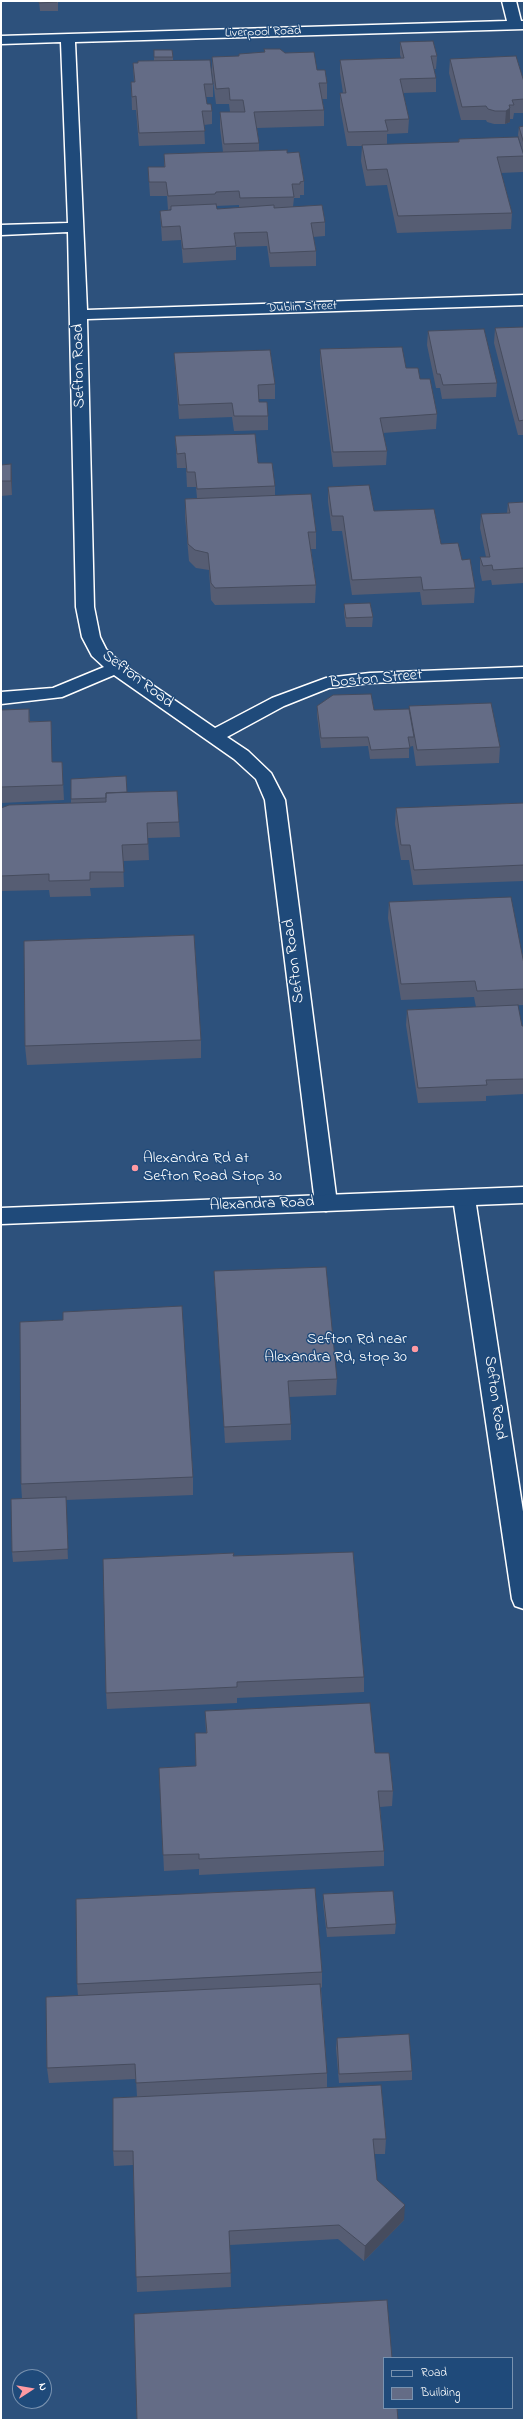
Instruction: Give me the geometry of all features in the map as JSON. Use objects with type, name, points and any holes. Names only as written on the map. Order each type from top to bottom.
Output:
[{"type":"street","points":[[509,1],[520,25]]},
{"type":"street","name":"Liverpool Road","points":[[1,40],[520,25]]},
{"type":"street","name":"Sefton Road","points":[[68,39],[79,315],[84,607],[90,637],[98,652],[116,668],[216,736],[241,755],[264,777],[275,800],[326,1203]]},
{"type":"street","points":[[1,230],[76,227]]},
{"type":"street","name":"Dublin Street","points":[[79,315],[524,300]]},
{"type":"street","points":[[1,698],[56,693],[116,668]]},
{"type":"street","name":"Boston Street","points":[[216,736],[278,702],[326,683],[370,678],[524,672]]},
{"type":"street","name":"Alexandra Road","points":[[1,1216],[524,1195]]},
{"type":"street","name":"Sefton Road","points":[[464,1198],[524,1599]]},
{"type":"building","points":[[39,1],[57,1],[57,2],[39,3]]},
{"type":"building","points":[[433,41],[437,56],[431,56],[436,78],[400,79],[409,119],[385,120],[388,131],[348,132],[340,93],[346,93],[340,60],[404,58],[400,42]]},
{"type":"building","points":[[264,49],[280,49],[285,53],[314,52],[317,70],[325,70],[327,83],[319,83],[324,110],[254,112],[259,143],[224,144],[220,112],[245,112],[243,100],[230,100],[229,88],[216,89],[212,57],[239,56],[239,54],[265,52]]},
{"type":"building","points":[[154,50],[172,50],[173,57],[154,57]]},
{"type":"building","points":[[516,56],[524,82],[524,99],[512,100],[514,105],[509,105],[510,108],[506,111],[495,111],[488,109],[486,106],[462,107],[450,59]]},
{"type":"building","points":[[210,60],[213,84],[204,84],[207,104],[211,104],[212,111],[202,111],[205,131],[139,133],[136,96],[132,97],[131,82],[135,82],[133,63],[138,63],[138,61]]},
{"type":"building","points":[[524,126],[524,144],[519,127]]},
{"type":"building","points":[[518,137],[524,156],[497,157],[512,213],[398,216],[387,169],[367,170],[362,145],[459,142],[459,139]]},
{"type":"building","points":[[287,150],[287,153],[299,152],[304,181],[300,182],[300,184],[292,184],[294,197],[240,198],[239,191],[216,192],[215,194],[168,196],[166,182],[149,182],[148,167],[165,167],[164,154]]},
{"type":"building","points":[[216,204],[217,209],[274,205],[274,208],[322,205],[325,222],[311,223],[316,251],[270,253],[267,232],[234,233],[236,246],[183,249],[180,226],[162,227],[160,211],[171,210],[171,206]]},
{"type":"building","points":[[524,327],[524,420],[519,421],[495,328]]},
{"type":"building","points":[[484,329],[497,383],[443,385],[440,374],[437,374],[428,331]]},
{"type":"building","points":[[402,347],[406,368],[418,368],[420,379],[430,379],[437,414],[380,418],[387,451],[333,452],[320,349]]},
{"type":"building","points":[[270,350],[275,384],[258,385],[259,402],[267,402],[268,416],[234,416],[232,403],[179,405],[174,353]]},
{"type":"building","points":[[255,434],[258,463],[272,463],[275,486],[197,489],[195,472],[187,472],[185,453],[177,454],[175,436]]},
{"type":"building","points":[[11,464],[11,481],[1,481],[1,465]]},
{"type":"building","points":[[369,485],[374,511],[434,509],[441,544],[458,543],[462,560],[470,559],[475,588],[423,590],[421,577],[352,580],[343,516],[332,516],[328,487]]},
{"type":"building","points":[[311,494],[316,532],[308,532],[316,585],[215,588],[211,583],[208,553],[195,550],[188,544],[185,499]]},
{"type":"building","points":[[524,502],[524,568],[493,570],[492,565],[483,566],[480,557],[490,557],[481,514],[510,513],[508,503]]},
{"type":"building","points":[[370,603],[373,617],[346,618],[344,604]]},
{"type":"building","points":[[371,694],[374,710],[409,709],[414,737],[408,737],[410,748],[371,750],[368,737],[321,738],[317,706],[333,695]]},
{"type":"building","points":[[491,703],[500,747],[417,750],[409,706]]},
{"type":"building","points":[[29,709],[29,722],[51,721],[52,762],[62,762],[63,785],[1,787],[1,710]]},
{"type":"building","points":[[126,776],[127,792],[106,793],[106,798],[71,799],[71,779]]},
{"type":"building","points":[[177,791],[179,822],[147,823],[148,844],[122,845],[124,872],[90,872],[90,880],[49,881],[49,874],[1,876],[1,808],[9,805],[106,802],[106,793]]},
{"type":"building","points":[[524,803],[524,865],[414,870],[410,845],[401,845],[396,808]]},
{"type":"building","points":[[511,897],[524,964],[524,989],[477,991],[475,981],[401,984],[389,902]]},
{"type":"building","points":[[194,935],[201,1040],[25,1046],[24,941]]},
{"type":"building","points":[[518,1005],[522,1026],[524,1026],[524,1079],[486,1080],[487,1085],[418,1088],[407,1010]]},
{"type":"building","points":[[326,1267],[337,1379],[288,1381],[291,1424],[224,1427],[214,1271]]},
{"type":"building","points":[[182,1306],[193,1477],[21,1484],[20,1322],[63,1320],[63,1312]]},
{"type":"building","points":[[66,1497],[68,1549],[12,1552],[11,1499]]},
{"type":"building","points":[[353,1552],[364,1677],[237,1682],[237,1687],[106,1693],[103,1559],[234,1553],[233,1556]]},
{"type":"building","points":[[370,1703],[375,1753],[389,1753],[393,1791],[378,1791],[384,1851],[199,1859],[199,1854],[163,1855],[159,1768],[196,1766],[195,1733],[207,1733],[205,1711]]},
{"type":"building","points":[[315,1888],[322,1972],[77,1984],[76,1899]]},
{"type":"building","points":[[393,1891],[396,1924],[327,1928],[323,1894]]},
{"type":"building","points":[[320,1984],[327,2073],[136,2083],[135,2064],[47,2068],[46,1997]]},
{"type":"building","points":[[409,2034],[412,2071],[339,2074],[337,2038]]},
{"type":"building","points":[[381,2085],[386,2139],[373,2139],[377,2180],[405,2205],[365,2246],[339,2225],[229,2231],[231,2273],[136,2277],[133,2151],[113,2151],[113,2098]]},
{"type":"building","points":[[387,2300],[392,2357],[383,2357],[383,2409],[397,2409],[398,2420],[137,2420],[134,2314]]},
{"type":"place","name":"Alexandra Rd at Sefton Road Stop 30","points":[[135,1168]]},
{"type":"place","name":"Sefton Rd near Alexandra Rd, stop 30","points":[[415,1349]]}]
